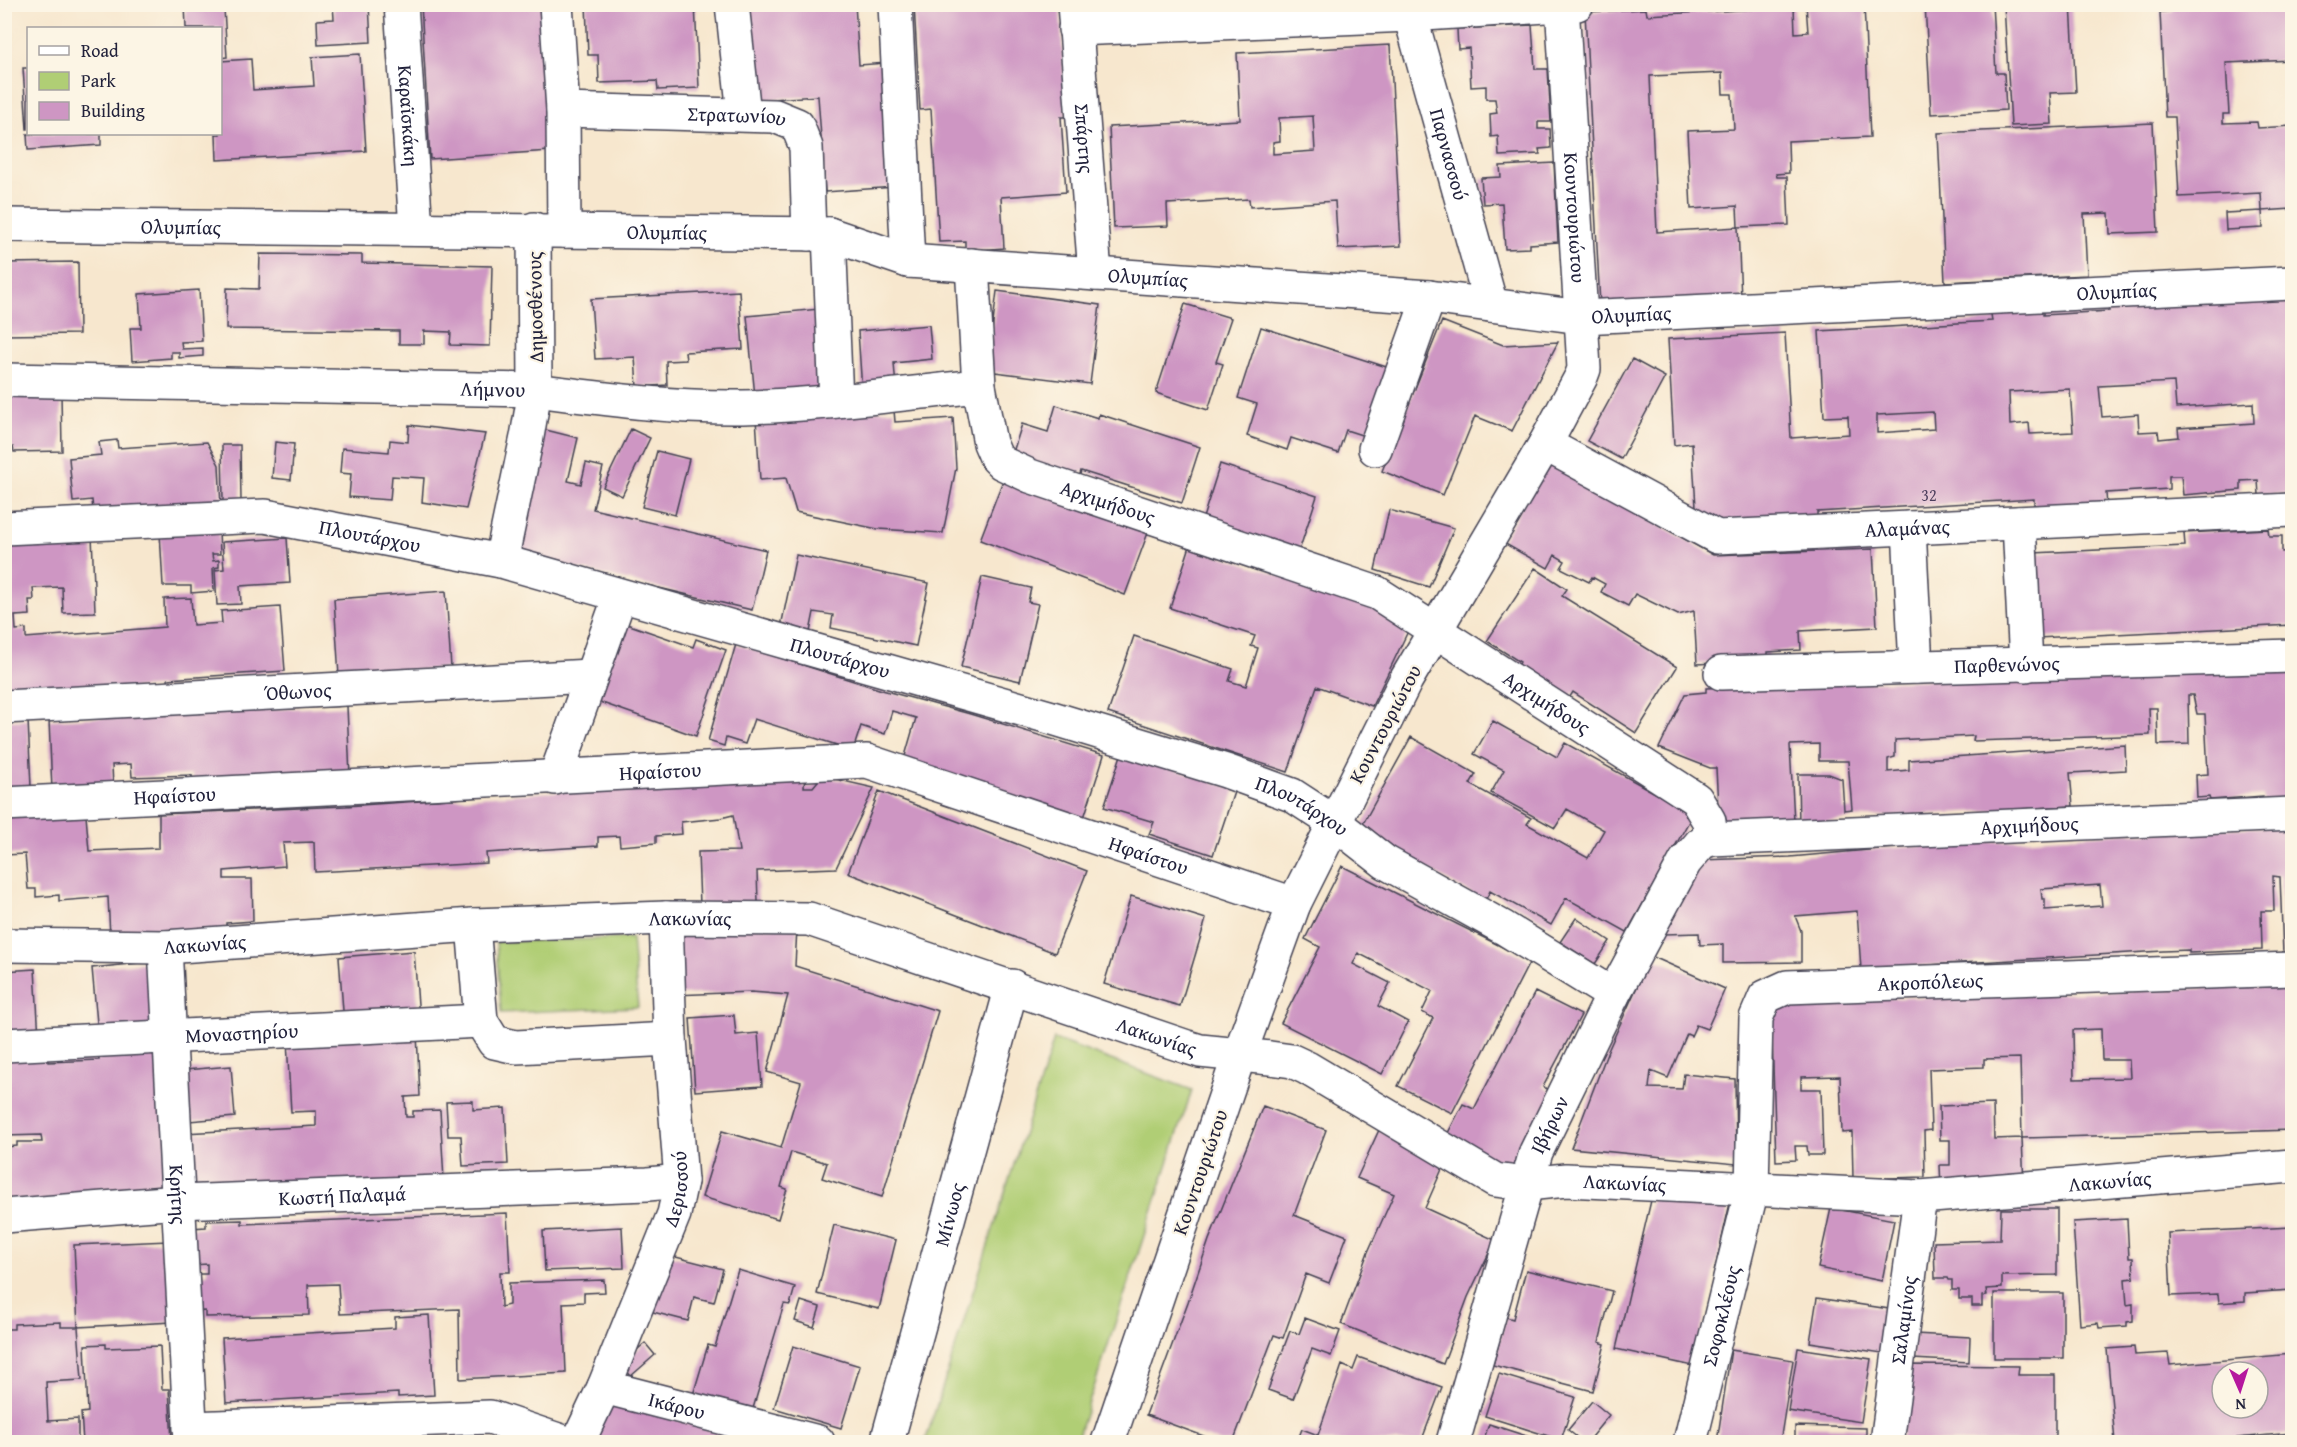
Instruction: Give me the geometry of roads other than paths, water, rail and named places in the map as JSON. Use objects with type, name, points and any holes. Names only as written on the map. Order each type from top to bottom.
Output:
[{"type":"street","name":"Καραϊσκάκη","points":[[401,4],[416,229]]},
{"type":"street","name":"Δημοσθένους","points":[[501,561],[535,390],[549,230],[563,110],[556,4]]},
{"type":"street","points":[[732,4],[744,114]]},
{"type":"street","points":[[895,4],[908,261]]},
{"type":"street","points":[[1075,17],[1567,5]]},
{"type":"street","name":"Κουντουριώτου","points":[[1108,1443],[1239,1056],[1294,904],[1406,680],[1545,444],[1584,369],[1567,5]]},
{"type":"street","name":"Παρνασσού","points":[[1408,10],[1491,305]]},
{"type":"street","name":"Σπάρτης","points":[[1075,17],[1095,274]]},
{"type":"street","name":"Στρατωνίου","points":[[563,110],[744,114],[775,116],[797,125],[806,147],[819,234]]},
{"type":"street","name":"Ολυμπίας","points":[[4,225],[819,234],[908,261],[1429,297],[1581,317],[2292,283]]},
{"type":"street","points":[[819,234],[836,401]]},
{"type":"street","name":"Αρχιμήδους","points":[[972,265],[979,386],[992,450],[996,457],[1010,468],[1361,586],[1396,604],[1696,799],[1709,821],[1710,839],[2292,814]]},
{"type":"street","points":[[1375,449],[1429,297]]},
{"type":"street","name":"Λήμνου","points":[[4,380],[535,390],[616,400],[717,407],[836,401],[979,386]]},
{"type":"street","name":"Αλαμάνας","points":[[1545,444],[1717,537],[2292,510]]},
{"type":"street","name":"Πλουτάρχου","points":[[4,528],[265,516],[501,561],[1038,714],[1226,771],[1292,795],[1335,823],[1385,862],[1504,928],[1613,995]]},
{"type":"street","points":[[2019,523],[2025,664]]},
{"type":"street","points":[[1909,528],[1916,668]]},
{"type":"street","points":[[555,778],[620,596]]},
{"type":"street","name":"Παρθενώνος","points":[[1721,674],[2292,656]]},
{"type":"street","name":"Όθωνος","points":[[4,707],[590,676]]},
{"type":"street","name":"Ηφαίστου","points":[[4,804],[867,761],[1294,904]]},
{"type":"street","name":"Ιβήρων","points":[[1453,1443],[1536,1152],[1613,995],[1684,862],[1701,843],[1710,839]]},
{"type":"street","name":"Λακωνίας","points":[[4,945],[165,947],[473,925],[666,918],[809,919],[1187,1047],[1239,1056],[1270,1058],[1300,1065],[1495,1180],[1527,1184],[1566,1180],[1920,1197],[2292,1166]]},
{"type":"street","name":"Δερισσού","points":[[578,1443],[604,1387],[674,1214],[681,1181],[670,1039],[666,918]]},
{"type":"street","points":[[473,925],[481,1021],[494,1042],[516,1047],[670,1039]]},
{"type":"street","name":"Κρήτης","points":[[165,947],[185,1359],[191,1435]]},
{"type":"street","name":"Ακροπόλεως","points":[[1752,1188],[1756,1018],[1765,997],[1786,987],[2292,969]]},
{"type":"street","name":"Μίνωος","points":[[887,1443],[1012,987]]},
{"type":"street","name":"Μοναστηρίου","points":[[4,1045],[481,1021]]},
{"type":"street","name":"Κωστή Παλαμά","points":[[4,1216],[178,1202],[681,1181]]},
{"type":"street","name":"Σοφοκλέους","points":[[1690,1443],[1752,1188]]},
{"type":"street","name":"Σαλαμίνος","points":[[1887,1443],[1920,1197]]},
{"type":"street","name":"Ικάρου","points":[[604,1387],[818,1443]]},
{"type":"street","points":[[191,1435],[490,1417],[564,1443]]}]
